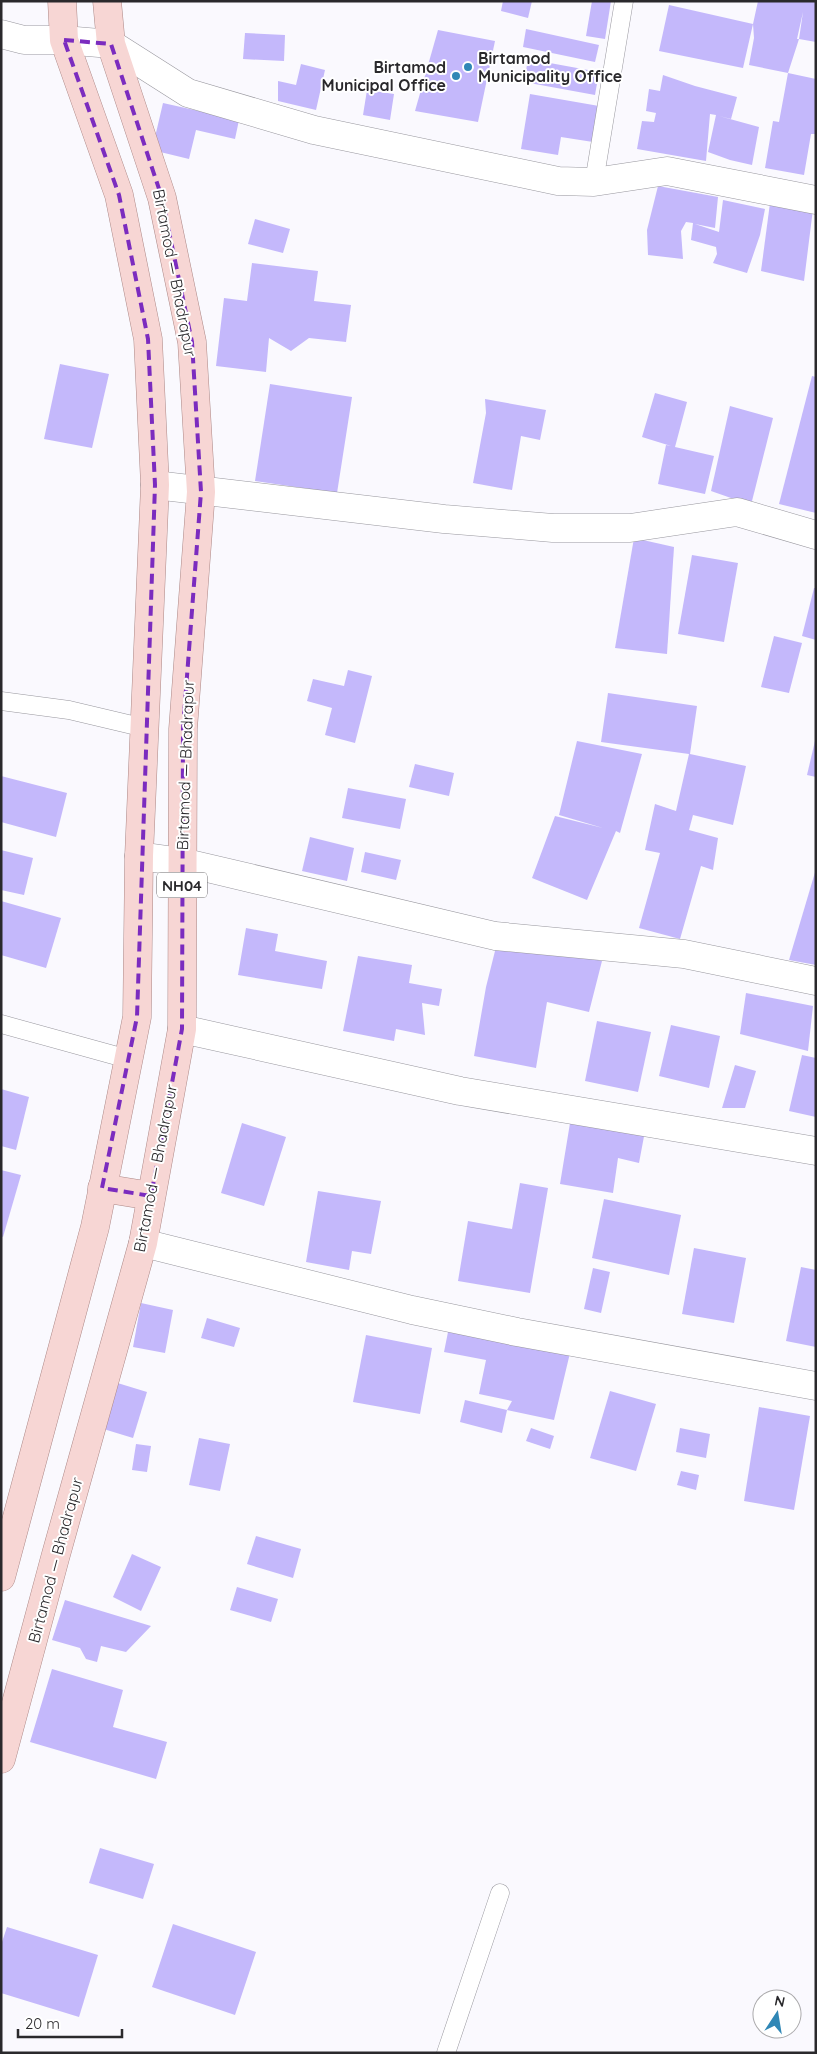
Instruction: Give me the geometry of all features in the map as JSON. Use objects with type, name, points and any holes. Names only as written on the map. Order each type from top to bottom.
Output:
[{"type":"main road","name":"NH04","points":[[1,1576],[8,1522],[95,1227],[137,1017],[139,856],[155,486],[148,339],[119,195],[64,40],[62,1]]},
{"type":"main road","name":"Birtamod — Bhadrapur","points":[[1,1759],[143,1244],[182,1029],[183,729],[201,492],[192,342],[162,198],[111,44],[107,1]]},
{"type":"main road","points":[[102,1188],[151,1196]]},
{"type":"street","points":[[1,34],[24,40],[64,40],[111,44],[188,93],[314,130],[558,181],[594,182],[667,171],[816,200]]},
{"type":"street","points":[[155,486],[444,519],[553,528],[630,528],[737,512],[816,535]]},
{"type":"street","points":[[139,856],[182,862],[495,936],[684,954],[816,981]]},
{"type":"street","points":[[182,1029],[460,1091],[816,1151]]},
{"type":"street","points":[[143,1244],[412,1310],[517,1332],[816,1386]]},
{"type":"lane","points":[[594,182],[624,1]]},
{"type":"lane","points":[[1,701],[69,710],[145,728]]},
{"type":"lane","points":[[1,1024],[128,1059]]},
{"type":"lane","points":[[446,2053],[500,1893]]},
{"type":"highlighted area","points":[[64,40],[111,44],[162,198],[192,342],[201,492],[183,729],[182,1029],[151,1196],[102,1188],[137,1017],[155,485],[148,339],[119,195]]},
{"type":"building","points":[[503,1],[532,1],[528,18],[501,11]]},
{"type":"building","points":[[592,1],[611,1],[605,39],[586,36]]},
{"type":"building","points":[[758,1],[816,1],[816,42],[799,39],[788,73],[749,65],[754,38],[753,24]],"holes":[[[803,12],[799,39],[797,39]]]},
{"type":"building","points":[[669,5],[753,24],[743,68],[659,51]]},
{"type":"building","points":[[526,29],[599,45],[595,62],[523,47]]},
{"type":"building","name":"Birtamod Municipal Office","points":[[438,30],[495,41],[478,122],[415,111]]},
{"type":"building","points":[[245,33],[285,35],[284,61],[243,59]]},
{"type":"building","points":[[528,59],[599,72],[595,95],[524,82]]},
{"type":"building","points":[[301,64],[325,70],[316,110],[278,101],[278,81],[296,85]]},
{"type":"building","points":[[788,73],[816,79],[816,134],[811,134],[804,175],[765,168],[773,121],[779,122]]},
{"type":"building","points":[[663,75],[737,97],[731,119],[719,116],[759,127],[752,165],[708,152],[716,115],[710,114],[706,161],[637,149],[642,121],[654,122],[656,113],[646,111],[649,89],[660,91]]},
{"type":"building","points":[[367,90],[394,94],[390,120],[363,115]]},
{"type":"building","points":[[530,94],[599,106],[593,142],[561,137],[558,155],[521,149]]},
{"type":"building","points":[[163,103],[239,120],[235,139],[196,130],[189,159],[152,150]]},
{"type":"building","points":[[658,186],[718,197],[715,228],[695,224],[719,232],[723,200],[765,209],[760,235],[747,273],[713,263],[717,254],[716,247],[691,240],[693,223],[686,222],[681,231],[683,259],[648,255],[647,230]]},
{"type":"building","points":[[770,203],[813,209],[804,281],[761,271]]},
{"type":"building","points":[[255,219],[290,229],[283,253],[248,244]]},
{"type":"building","points":[[252,263],[318,271],[314,301],[351,305],[346,342],[309,338],[291,351],[269,338],[266,372],[216,366],[224,298],[247,301]]},
{"type":"building","points":[[60,364],[109,374],[92,448],[44,439]]},
{"type":"building","points":[[812,376],[816,377],[816,513],[779,504]]},
{"type":"building","points":[[270,384],[352,397],[337,493],[255,481]]},
{"type":"building","points":[[655,393],[687,402],[675,447],[714,456],[705,494],[658,484],[666,445],[671,446],[642,437]]},
{"type":"building","points":[[485,399],[546,410],[540,440],[521,436],[512,490],[473,483],[486,413]]},
{"type":"building","points":[[730,406],[773,418],[751,505],[711,491]]},
{"type":"building","points":[[634,538],[674,547],[667,654],[615,648]]},
{"type":"building","points":[[692,555],[738,563],[724,642],[678,634]]},
{"type":"building","points":[[814,588],[816,588],[816,640],[802,636]]},
{"type":"building","points":[[774,636],[802,643],[789,693],[761,687]]},
{"type":"building","points":[[348,670],[372,676],[355,743],[325,735],[332,708],[307,701],[313,679],[344,686]]},
{"type":"building","points":[[608,693],[697,706],[690,754],[746,766],[733,825],[693,815],[689,830],[718,838],[713,870],[701,866],[680,939],[639,928],[660,853],[645,850],[655,804],[676,811],[689,754],[601,742]]},
{"type":"building","points":[[577,741],[642,754],[620,833],[616,831],[587,900],[532,878],[555,816],[603,828],[559,815]]},
{"type":"building","points":[[816,741],[816,777],[807,775]]},
{"type":"building","points":[[415,764],[454,773],[449,796],[409,787]]},
{"type":"building","points":[[1,776],[67,793],[56,837],[1,822]]},
{"type":"building","points":[[348,788],[406,799],[400,829],[342,818]]},
{"type":"building","points":[[310,837],[354,848],[347,881],[302,871]]},
{"type":"building","points":[[1,850],[33,858],[24,895],[1,890]]},
{"type":"building","points":[[365,852],[401,860],[396,880],[361,872]]},
{"type":"building","points":[[816,869],[816,965],[789,960]]},
{"type":"building","points":[[1,901],[61,918],[46,968],[1,955]]},
{"type":"building","points":[[246,928],[278,934],[275,951],[327,961],[322,989],[238,975]]},
{"type":"building","points":[[499,935],[602,961],[589,1012],[547,1002],[536,1068],[474,1056],[486,987]]},
{"type":"building","points":[[358,956],[412,965],[409,983],[442,989],[439,1006],[422,1003],[425,1035],[396,1029],[394,1041],[343,1031]]},
{"type":"building","points":[[746,993],[813,1006],[808,1051],[740,1034]]},
{"type":"building","points":[[597,1021],[651,1032],[638,1092],[585,1081]]},
{"type":"building","points":[[671,1025],[720,1036],[709,1088],[659,1076]]},
{"type":"building","points":[[802,1055],[816,1058],[816,1117],[789,1111]]},
{"type":"building","points":[[735,1065],[756,1071],[745,1108],[722,1108]]},
{"type":"building","points":[[1,1089],[29,1097],[16,1150],[1,1146]]},
{"type":"building","points":[[571,1117],[645,1131],[639,1163],[618,1158],[613,1193],[560,1184]]},
{"type":"building","points":[[242,1123],[286,1137],[264,1206],[221,1193]]},
{"type":"building","points":[[1,1170],[21,1175],[3,1237],[1,1236]]},
{"type":"building","points":[[520,1183],[548,1188],[530,1293],[458,1281],[468,1221],[512,1229]]},
{"type":"building","points":[[318,1191],[381,1201],[371,1254],[352,1251],[349,1270],[306,1262]]},
{"type":"building","points":[[604,1199],[681,1215],[669,1275],[592,1258]]},
{"type":"building","points":[[694,1248],[746,1258],[734,1323],[682,1314]]},
{"type":"building","points":[[801,1267],[816,1270],[816,1347],[786,1341]]},
{"type":"building","points":[[593,1268],[610,1272],[601,1313],[584,1309]]},
{"type":"building","points":[[141,1303],[173,1310],[165,1353],[133,1347]]},
{"type":"building","points":[[207,1318],[240,1328],[234,1347],[201,1338]]},
{"type":"building","points":[[449,1327],[570,1353],[554,1420],[507,1410],[512,1401],[479,1394],[486,1360],[444,1352]]},
{"type":"building","points":[[366,1335],[432,1348],[420,1414],[353,1402]]},
{"type":"building","points":[[111,1381],[147,1392],[133,1438],[97,1427]]},
{"type":"building","points":[[610,1391],[656,1404],[636,1471],[590,1458]]},
{"type":"building","points":[[465,1400],[507,1410],[502,1433],[460,1422]]},
{"type":"building","points":[[759,1407],[810,1416],[794,1510],[744,1501]]},
{"type":"building","points":[[531,1428],[554,1436],[550,1449],[526,1441]]},
{"type":"building","points":[[680,1428],[710,1434],[706,1458],[676,1452]]},
{"type":"building","points":[[199,1438],[230,1444],[220,1491],[189,1485]]},
{"type":"building","points":[[136,1444],[151,1446],[147,1472],[132,1470]]},
{"type":"building","points":[[681,1471],[699,1475],[696,1490],[677,1485]]},
{"type":"building","points":[[256,1536],[301,1549],[293,1578],[247,1564]]},
{"type":"building","points":[[132,1554],[161,1567],[141,1611],[113,1597]]},
{"type":"building","points":[[237,1587],[278,1599],[271,1622],[230,1610]]},
{"type":"building","points":[[65,1600],[151,1626],[126,1652],[101,1646],[97,1662],[86,1659],[80,1648],[52,1640]]},
{"type":"building","points":[[52,1669],[123,1690],[113,1727],[167,1742],[156,1779],[30,1742]]},
{"type":"building","points":[[100,1848],[154,1864],[143,1899],[89,1883]]},
{"type":"building","points":[[173,1924],[256,1952],[235,2015],[152,1987]]},
{"type":"building","points":[[7,1927],[98,1955],[79,2017],[1,1993],[1,1945]]},
{"type":"place","name":"Birtamod Municipality Office","points":[[468,67]]},
{"type":"place","name":"Birtamod Municipal Office","points":[[456,76]]}]
